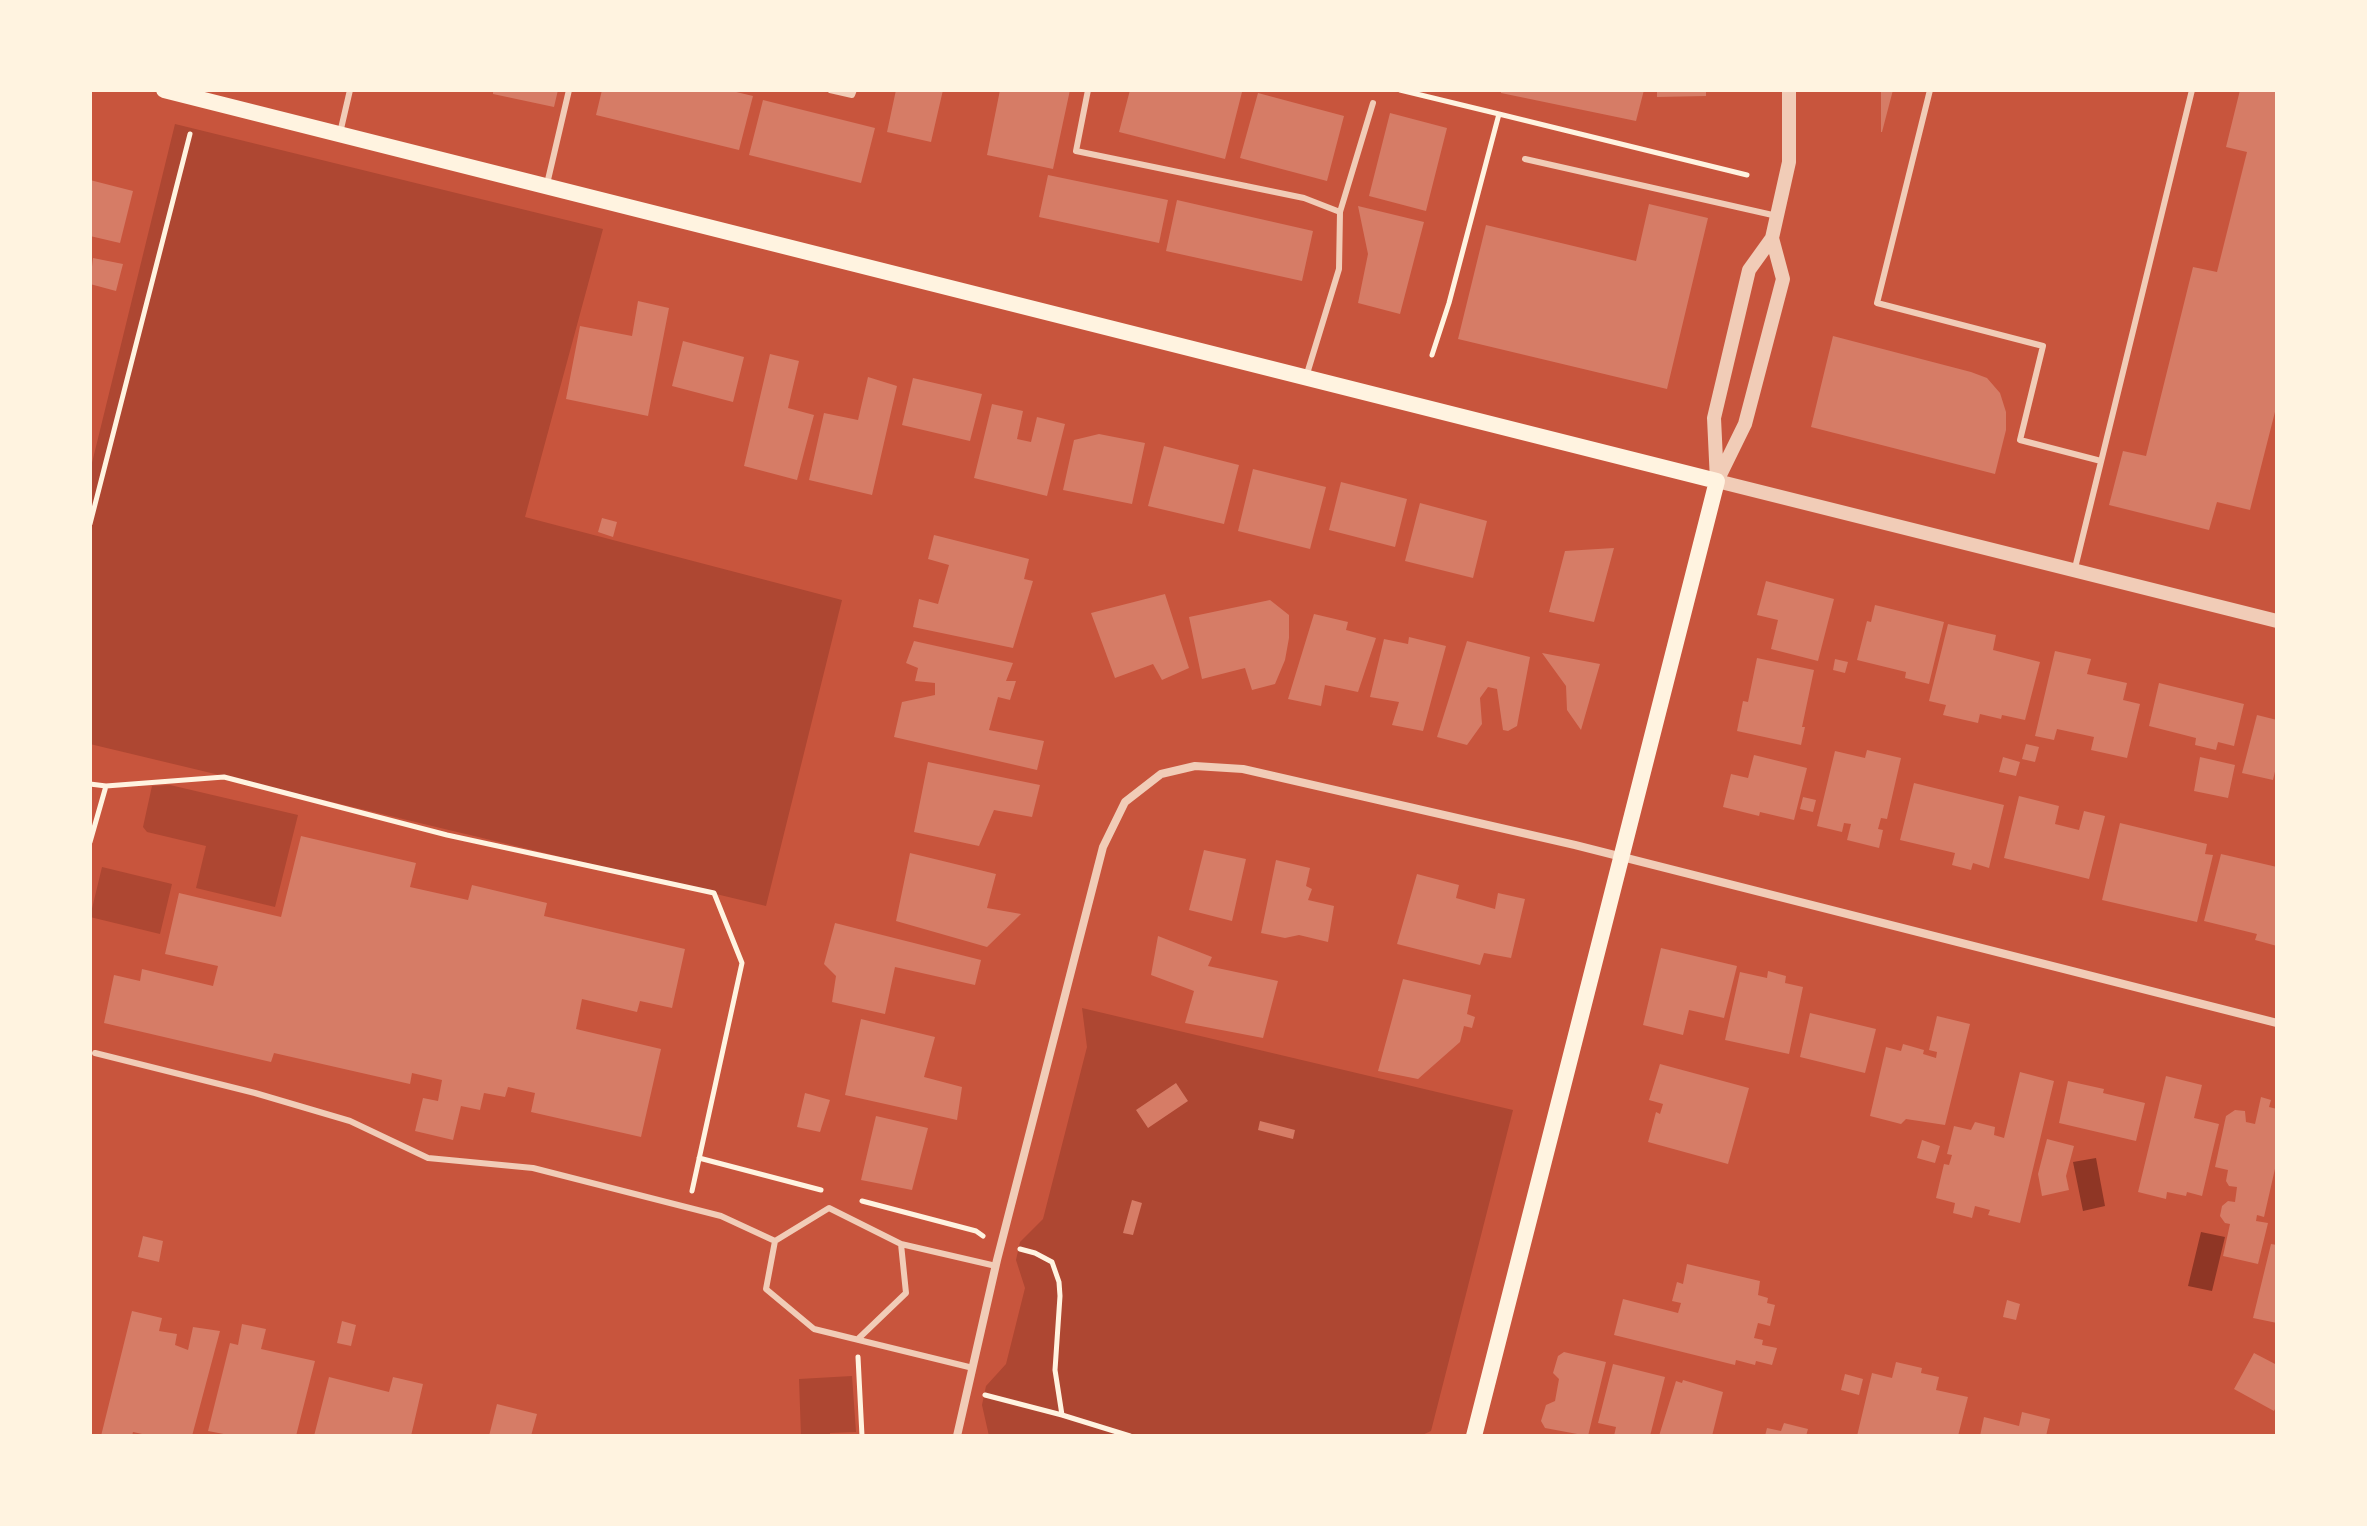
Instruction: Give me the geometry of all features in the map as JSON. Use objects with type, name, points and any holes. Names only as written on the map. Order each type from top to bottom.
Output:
[{"type":"main road","points":[[164,90],[1717,481],[1474,1436]]},
{"type":"street","points":[[1717,481],[1714,418],[1749,270],[1772,238],[1789,162],[1789,90]]},
{"type":"street","points":[[1717,481],[1745,424],[1783,279],[1772,238]]},
{"type":"street","points":[[1717,481],[2277,621]]},
{"type":"street","points":[[957,1436],[996,1266],[1103,847],[1125,802],[1161,774],[1195,766],[1243,769],[1620,856],[2277,1023]]},
{"type":"lane","points":[[340,133],[350,90]]},
{"type":"lane","points":[[547,186],[569,90]]},
{"type":"lane","points":[[830,90],[852,95],[854,90]]},
{"type":"lane","points":[[1088,90],[1076,151],[1304,198],[1340,212]]},
{"type":"lane","points":[[1930,90],[1877,303],[2043,346],[2020,440],[2101,461]]},
{"type":"lane","points":[[2074,571],[2192,90]]},
{"type":"lane","points":[[1306,377],[1339,269],[1340,212],[1373,103]]},
{"type":"lane","points":[[1525,159],[1777,216]]},
{"type":"lane","points":[[95,1053],[255,1093],[350,1121],[428,1158],[533,1168],[721,1216],[775,1241]]},
{"type":"lane","points":[[973,1368],[814,1329],[766,1289],[775,1241],[829,1208],[901,1244],[996,1266]]},
{"type":"lane","points":[[858,1339],[906,1293],[901,1244]]},
{"type":"path","points":[[1400,90],[1747,175]]},
{"type":"path","points":[[1432,355],[1449,303],[1499,114]]},
{"type":"path","points":[[90,524],[190,134]]},
{"type":"path","points":[[90,784],[106,786],[224,777],[447,835],[714,893],[742,963],[688,1207]]},
{"type":"path","points":[[90,842],[106,786]]},
{"type":"path","points":[[1019,1249],[1052,1262],[1059,1282],[1055,1370],[1062,1415]]},
{"type":"path","points":[[858,1339],[862,1436]]},
{"type":"path","points":[[979,1393],[1130,1436]]},
{"type":"shaded area","points":[[175,124],[603,229],[525,517],[842,600],[766,906],[90,744],[90,471]]},
{"type":"shaded area","points":[[170,785],[298,815],[275,907],[196,888],[206,846],[147,832],[143,827],[152,786]]},
{"type":"shaded area","points":[[102,867],[172,884],[160,934],[90,917]]},
{"type":"shaded area","points":[[1082,1008],[1513,1110],[1431,1431],[1420,1436],[989,1436],[982,1405],[986,1386],[1006,1364],[1025,1288],[1016,1260],[1020,1242],[1043,1219],[1087,1047]]},
{"type":"shaded area","points":[[2096,1158],[2105,1206],[2083,1211],[2073,1162]]},
{"type":"shaded area","points":[[2201,1232],[2225,1237],[2212,1291],[2188,1286]]},
{"type":"shaded area","points":[[852,1376],[856,1432],[801,1436],[799,1379]]},
{"type":"building","points":[[493,90],[558,90],[554,107],[493,94]]},
{"type":"building","points":[[602,90],[728,90],[753,96],[739,150],[596,115]]},
{"type":"building","points":[[896,90],[943,90],[931,142],[887,132]]},
{"type":"building","points":[[1000,90],[1070,90],[1053,169],[987,155]]},
{"type":"building","points":[[1130,90],[1242,92],[1225,159],[1119,132]]},
{"type":"building","points":[[1501,90],[1644,90],[1636,121],[1501,93]]},
{"type":"building","points":[[1657,90],[1706,90],[1706,96],[1657,97]]},
{"type":"building","points":[[1881,90],[1893,90],[1882,132],[1881,132]]},
{"type":"building","points":[[2240,90],[2277,90],[2277,404],[2250,510],[2217,502],[2209,530],[2109,505],[2123,451],[2146,456],[2193,267],[2217,272],[2247,152],[2226,147]]},
{"type":"building","points":[[1258,93],[1344,116],[1327,181],[1240,158]]},
{"type":"building","points":[[763,100],[875,128],[861,183],[749,155]]},
{"type":"building","points":[[1390,113],[1447,128],[1426,211],[1369,196]]},
{"type":"building","points":[[1048,175],[1168,200],[1159,243],[1039,217]]},
{"type":"building","points":[[90,180],[133,191],[120,243],[90,236]]},
{"type":"building","points":[[1177,200],[1313,231],[1302,281],[1166,251]]},
{"type":"building","points":[[1649,204],[1708,218],[1667,389],[1458,339],[1486,225],[1636,261]]},
{"type":"building","points":[[1358,206],[1424,222],[1400,314],[1358,303],[1368,254]]},
{"type":"building","points":[[93,258],[123,264],[116,291],[90,284]]},
{"type":"building","points":[[638,301],[669,308],[648,416],[566,399],[580,326],[632,336]]},
{"type":"building","points":[[1833,336],[1987,378],[2000,393],[2006,412],[2006,430],[1995,474],[1811,427]]},
{"type":"building","points":[[683,341],[744,357],[733,402],[672,386]]},
{"type":"building","points":[[770,354],[799,361],[788,408],[814,415],[797,480],[744,466]]},
{"type":"building","points":[[868,377],[897,386],[872,495],[809,480],[824,413],[858,420]]},
{"type":"building","points":[[913,378],[982,394],[970,441],[902,425]]},
{"type":"building","points":[[992,404],[1023,411],[1017,439],[1031,442],[1037,417],[1065,424],[1047,496],[974,478]]},
{"type":"building","points":[[1099,434],[1145,443],[1132,504],[1063,490],[1074,440]]},
{"type":"building","points":[[1164,446],[1239,465],[1224,524],[1148,506]]},
{"type":"building","points":[[1253,469],[1326,487],[1310,549],[1238,531]]},
{"type":"building","points":[[1341,482],[1407,499],[1395,547],[1329,530]]},
{"type":"building","points":[[1420,503],[1487,521],[1473,578],[1405,561]]},
{"type":"building","points":[[602,518],[617,522],[613,537],[598,532]]},
{"type":"building","points":[[934,535],[1029,559],[1024,579],[1033,581],[1013,648],[913,627],[919,599],[938,604],[949,565],[928,559]]},
{"type":"building","points":[[1614,548],[1594,622],[1549,612],[1565,551]]},
{"type":"building","points":[[1766,581],[1834,599],[1818,661],[1771,649],[1778,620],[1757,615]]},
{"type":"building","points":[[1165,594],[1189,668],[1162,680],[1153,664],[1115,678],[1091,613]]},
{"type":"building","points":[[1270,600],[1289,615],[1285,660],[1275,684],[1252,690],[1245,668],[1202,679],[1189,617]]},
{"type":"building","points":[[1875,605],[1944,622],[1929,684],[1905,678],[1906,672],[1857,660],[1867,621],[1871,622]]},
{"type":"building","points":[[1314,614],[1348,622],[1346,630],[1376,638],[1358,692],[1325,685],[1321,706],[1288,699]]},
{"type":"building","points":[[1948,624],[1996,635],[1993,650],[2040,662],[2025,720],[1980,714],[1978,723],[1943,715],[1946,705],[1929,701]]},
{"type":"building","points":[[1409,637],[1446,646],[1423,731],[1392,725],[1399,702],[1370,697],[1384,639],[1408,644]]},
{"type":"building","points":[[914,641],[1013,663],[1006,681],[1016,681],[1010,700],[998,697],[989,730],[1044,741],[1037,770],[894,737],[902,702],[935,695],[935,683],[915,681],[918,668],[906,663]]},
{"type":"building","points":[[1467,641],[1530,657],[1517,726],[1503,730],[1497,689],[1488,687],[1480,698],[1482,724],[1467,745],[1437,737]]},
{"type":"building","points":[[2055,651],[2091,659],[2087,674],[2127,683],[2123,700],[2140,704],[2127,758],[2091,750],[2094,737],[2057,729],[2054,740],[2035,736]]},
{"type":"building","points":[[1542,653],[1600,664],[1581,730],[1567,710],[1566,686]]},
{"type":"building","points":[[1757,658],[1814,670],[1801,745],[1737,731],[1743,701],[1748,702]]},
{"type":"building","points":[[1835,659],[1848,662],[1845,673],[1833,670]]},
{"type":"building","points":[[2159,683],[2244,704],[2234,746],[2218,742],[2216,750],[2195,745],[2196,738],[2149,726]]},
{"type":"building","points":[[2257,715],[2277,720],[2277,763],[2273,780],[2242,773]]},
{"type":"building","points":[[2026,744],[2039,747],[2035,762],[2022,759]]},
{"type":"building","points":[[1867,750],[1901,758],[1887,819],[1881,818],[1878,829],[1883,830],[1879,848],[1847,840],[1851,824],[1844,823],[1842,832],[1817,826],[1835,751],[1865,758]]},
{"type":"building","points":[[1754,755],[1807,768],[1794,820],[1723,807],[1731,774],[1748,778]]},
{"type":"building","points":[[2003,757],[2020,762],[2016,776],[1999,772]]},
{"type":"building","points":[[2200,757],[2235,765],[2228,798],[2194,791]]},
{"type":"building","points":[[928,762],[1040,785],[1032,817],[994,810],[979,846],[914,832]]},
{"type":"building","points":[[1914,783],[2004,805],[1989,868],[1973,863],[1971,870],[1952,865],[1955,853],[1900,840]]},
{"type":"building","points":[[2019,796],[2059,806],[2055,824],[2079,830],[2084,811],[2105,816],[2089,879],[2004,858]]},
{"type":"building","points":[[1803,797],[1816,800],[1813,812],[1800,809]]},
{"type":"building","points":[[2120,823],[2207,844],[2205,854],[2213,855],[2197,922],[2102,900]]},
{"type":"building","points":[[301,836],[416,863],[410,887],[468,900],[472,885],[547,903],[544,916],[685,949],[672,1008],[640,1001],[637,1012],[582,999],[576,1029],[661,1049],[641,1137],[531,1112],[535,1093],[508,1087],[505,1097],[484,1093],[480,1110],[461,1106],[453,1140],[415,1131],[423,1098],[438,1101],[442,1080],[412,1073],[410,1084],[274,1053],[271,1062],[104,1023],[114,975],[140,981],[142,969],[213,986],[218,966],[165,954],[179,893],[281,917]]},
{"type":"building","points":[[1204,850],[1246,859],[1232,921],[1189,910]]},
{"type":"building","points":[[910,853],[996,874],[987,908],[1021,914],[987,947],[896,921]]},
{"type":"building","points":[[2221,854],[2277,867],[2277,946],[2255,940],[2257,934],[2204,921]]},
{"type":"building","points":[[1276,860],[1310,868],[1306,886],[1312,889],[1308,900],[1334,906],[1328,942],[1299,935],[1285,938],[1261,933]]},
{"type":"building","points":[[1417,874],[1459,885],[1456,898],[1495,909],[1498,893],[1525,899],[1511,958],[1484,953],[1480,965],[1397,944]]},
{"type":"building","points":[[835,923],[981,960],[975,985],[895,967],[885,1014],[832,1002],[836,976],[824,964]]},
{"type":"building","points":[[1158,936],[1212,957],[1208,966],[1278,981],[1263,1038],[1185,1023],[1194,991],[1151,975]]},
{"type":"building","points":[[1661,948],[1737,966],[1724,1018],[1689,1010],[1683,1035],[1643,1025]]},
{"type":"building","points":[[1768,971],[1786,976],[1785,983],[1803,987],[1789,1054],[1725,1040],[1740,972],[1767,978]]},
{"type":"building","points":[[1403,979],[1471,995],[1467,1014],[1475,1017],[1472,1028],[1464,1026],[1460,1042],[1418,1079],[1378,1071]]},
{"type":"building","points":[[1810,1013],[1876,1029],[1865,1073],[1800,1057]]},
{"type":"building","points":[[1937,1016],[1970,1024],[1945,1125],[1906,1119],[1901,1124],[1870,1116],[1886,1047],[1901,1051],[1903,1044],[1924,1050],[1923,1054],[1936,1058],[1937,1052],[1929,1050]]},
{"type":"building","points":[[861,1019],[935,1037],[924,1077],[962,1087],[957,1120],[845,1095]]},
{"type":"building","points":[[1660,1064],[1749,1088],[1728,1164],[1648,1142],[1656,1112],[1660,1114],[1663,1104],[1649,1100]]},
{"type":"building","points":[[2020,1072],[2054,1081],[2020,1223],[1988,1215],[1990,1210],[1975,1206],[1972,1218],[1953,1213],[1955,1203],[1936,1198],[1944,1164],[1949,1165],[1952,1155],[1947,1154],[1954,1126],[1971,1130],[1975,1122],[1995,1127],[1994,1135],[2004,1138]]},
{"type":"building","points":[[2166,1076],[2202,1085],[2194,1118],[2219,1124],[2202,1196],[2167,1192],[2166,1199],[2138,1192]]},
{"type":"building","points":[[2068,1081],[2145,1103],[2136,1141],[2059,1123]]},
{"type":"building","points":[[1176,1083],[1188,1101],[1148,1128],[1136,1110]]},
{"type":"building","points":[[805,1093],[830,1100],[820,1132],[797,1127]]},
{"type":"building","points":[[2261,1097],[2271,1100],[2269,1107],[2277,1109],[2277,1160],[2264,1217],[2257,1215],[2256,1221],[2268,1223],[2258,1264],[2223,1256],[2230,1224],[2220,1216],[2222,1206],[2228,1201],[2235,1202],[2237,1187],[2229,1186],[2226,1181],[2228,1170],[2215,1167],[2226,1116],[2235,1110],[2245,1111],[2246,1122],[2255,1124]]},
{"type":"building","points":[[876,1116],[928,1128],[912,1190],[861,1180]]},
{"type":"building","points":[[1260,1121],[1295,1130],[1293,1139],[1258,1130]]},
{"type":"building","points":[[2047,1139],[2074,1146],[2066,1176],[2069,1190],[2042,1196],[2038,1174]]},
{"type":"building","points":[[1922,1140],[1940,1146],[1935,1163],[1917,1158]]},
{"type":"building","points":[[1132,1200],[1142,1203],[1133,1235],[1123,1233]]},
{"type":"building","points":[[143,1236],[163,1241],[159,1262],[138,1257]]},
{"type":"building","points":[[2271,1244],[2277,1245],[2277,1323],[2253,1318]]},
{"type":"building","points":[[1687,1264],[1760,1281],[1758,1295],[1768,1298],[1767,1303],[1775,1305],[1770,1326],[1758,1323],[1754,1338],[1763,1340],[1762,1345],[1777,1348],[1772,1365],[1736,1360],[1735,1365],[1614,1335],[1623,1299],[1678,1313],[1681,1303],[1672,1301],[1677,1282],[1683,1284]]},
{"type":"building","points":[[2007,1300],[2020,1304],[2016,1320],[2003,1317]]},
{"type":"building","points":[[132,1311],[162,1318],[159,1331],[177,1334],[175,1345],[188,1350],[193,1327],[220,1331],[192,1436],[151,1436],[133,1432],[132,1436],[101,1436]]},
{"type":"building","points":[[342,1321],[356,1325],[351,1346],[337,1343]]},
{"type":"building","points":[[242,1324],[266,1329],[261,1349],[315,1361],[296,1436],[234,1436],[208,1431],[230,1343],[238,1345]]},
{"type":"building","points":[[1564,1352],[1606,1362],[1588,1436],[1545,1428],[1541,1421],[1546,1405],[1555,1401],[1559,1379],[1553,1373],[1558,1356]]},
{"type":"building","points":[[2254,1353],[2277,1365],[2277,1405],[2274,1411],[2234,1389]]},
{"type":"building","points":[[1896,1362],[1922,1368],[1921,1373],[1939,1377],[1936,1390],[1968,1397],[1958,1436],[1857,1436],[1872,1373],[1892,1378]]},
{"type":"building","points":[[1613,1364],[1665,1377],[1650,1436],[1614,1436],[1616,1427],[1598,1423]]},
{"type":"building","points":[[1845,1374],[1863,1379],[1859,1395],[1841,1390]]},
{"type":"building","points":[[329,1377],[389,1392],[393,1377],[423,1384],[411,1436],[314,1436]]},
{"type":"building","points":[[1683,1380],[1723,1392],[1712,1436],[1659,1436],[1676,1381],[1682,1383]]},
{"type":"building","points":[[497,1404],[537,1414],[531,1436],[489,1436]]},
{"type":"building","points":[[2022,1412],[2050,1419],[2046,1436],[1980,1436],[1984,1417],[2019,1426]]},
{"type":"building","points":[[1784,1423],[1808,1429],[1806,1436],[1765,1436],[1767,1428],[1781,1431]]}]
